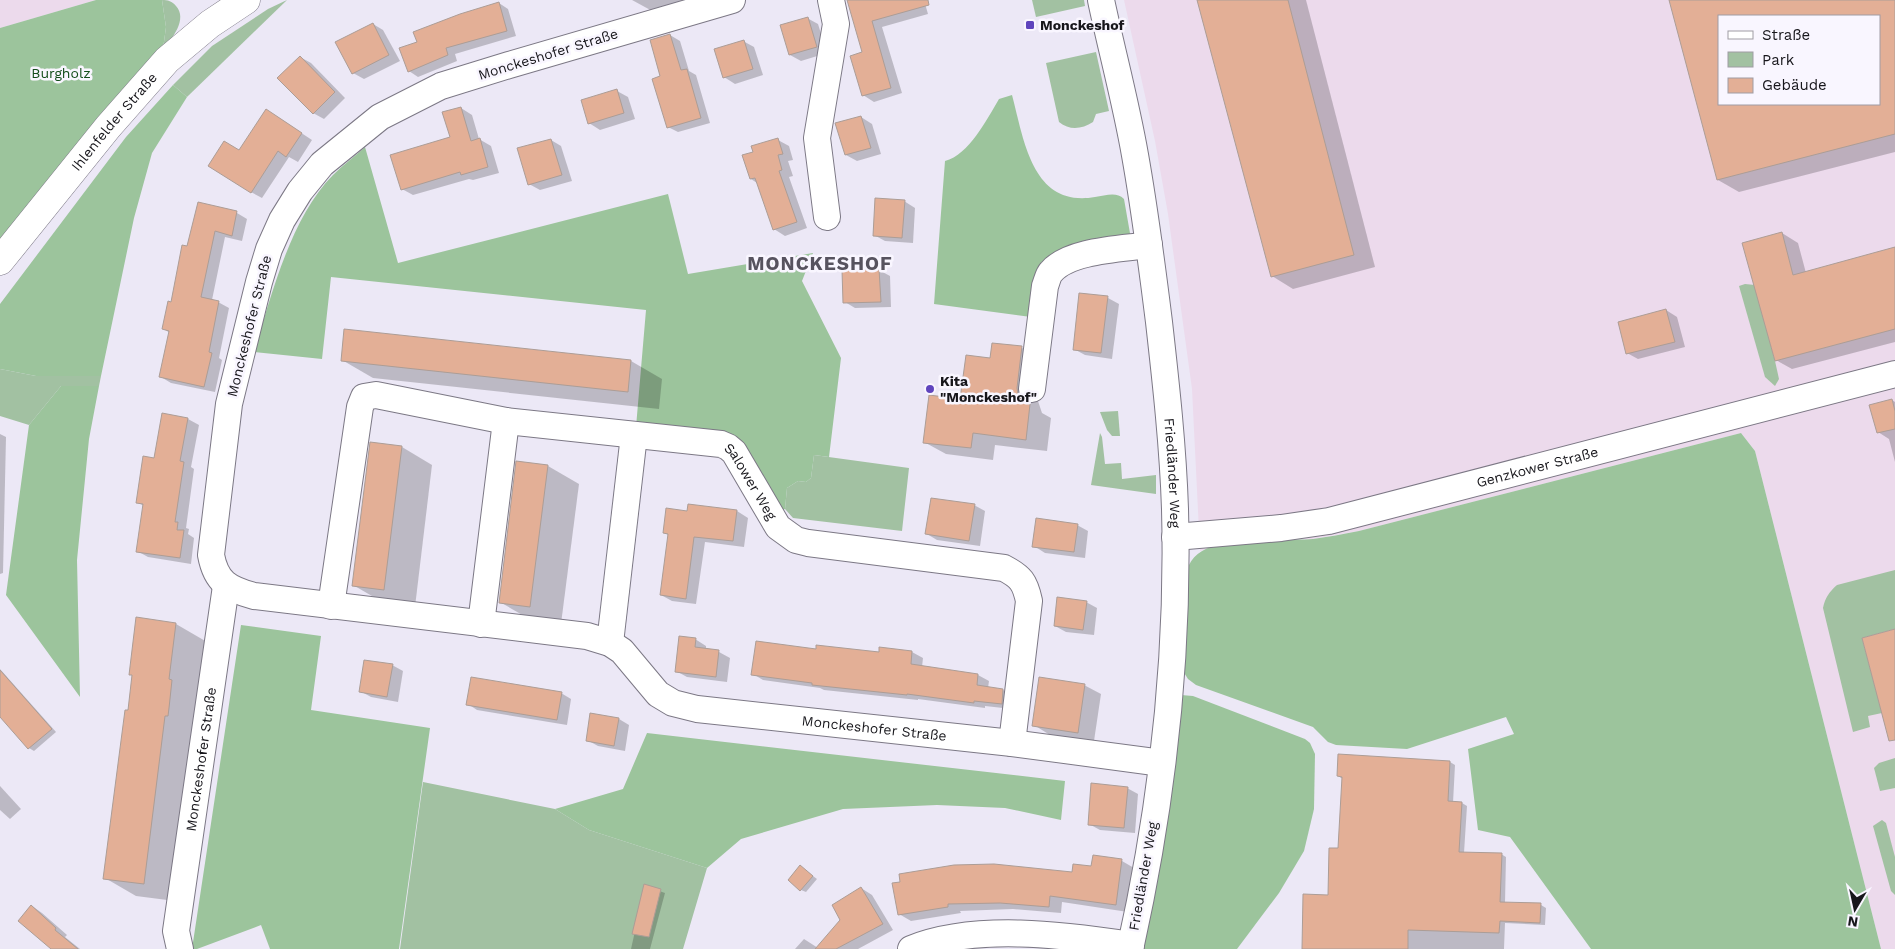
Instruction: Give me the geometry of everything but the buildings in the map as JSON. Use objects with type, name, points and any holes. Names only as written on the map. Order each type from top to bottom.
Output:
[{"type":"main road","name":"Ihlenfelder Straße","points":[[0,261],[108,127],[166,60],[210,24],[246,0]]},
{"type":"street","name":"Monckeshofer Straße","points":[[732,0],[441,86],[380,117],[322,164],[300,191],[282,220],[269,249],[259,282],[229,404],[211,555],[219,578],[226,586],[254,596],[587,636],[610,642],[622,651],[658,694],[673,703],[689,707],[1012,743],[1162,763]]},
{"type":"street","points":[[827,217],[816,138],[836,24],[831,0]]},
{"type":"street","name":"Friedländer Weg","points":[[1101,0],[1135,153],[1149,245],[1169,404],[1175,536],[1175,583],[1170,685],[1162,763],[1138,910],[1130,947]]},
{"type":"street","points":[[1032,389],[1045,286],[1050,272],[1062,262],[1075,256],[1149,245]]},
{"type":"street","name":"Genzkower Straße","points":[[1175,536],[1281,528],[1329,521],[1895,374]]},
{"type":"street","name":"Salower Weg","points":[[331,606],[360,407],[364,397],[376,395],[506,421],[728,447],[734,452],[778,526],[796,540],[1004,568],[1017,575],[1026,586],[1028,601],[1012,743]]},
{"type":"street","points":[[482,624],[506,421]]},
{"type":"street","points":[[610,642],[634,435]]},
{"type":"street","name":"Monckeshofer Straße","points":[[173,943],[226,586]]},
{"type":"street","points":[[911,949],[971,935],[1002,934],[1063,936],[1130,947]]},
{"type":"shaded area","points":[[0,0],[96,0],[0,28]]},
{"type":"shaded area","points":[[1124,0],[1895,0],[1895,949],[1881,949],[1755,451],[1741,433],[1359,531],[1312,539],[1257,539],[1224,544],[1200,551],[1192,389],[1168,214],[1155,141]]},
{"type":"green space","name":"Burgholz","points":[[96,0],[162,0],[166,27],[163,49],[0,242],[0,28]]},
{"type":"green space","points":[[162,0],[170,1],[174,4],[179,11],[180,17],[177,29],[163,49],[166,27]]},
{"type":"green space","points":[[287,0],[187,97],[173,85],[212,46],[268,9]]},
{"type":"green space","points":[[1032,0],[1084,0],[1085,6],[1036,17]]},
{"type":"green space","points":[[1096,52],[1109,111],[1096,114],[1093,122],[1085,126],[1067,127],[1059,122],[1046,63]]},
{"type":"green space","points":[[173,85],[187,97],[152,153],[134,218],[101,376],[36,376],[0,369],[0,304],[126,137]]},
{"type":"green space","points":[[1012,95],[1027,150],[1034,167],[1044,181],[1057,192],[1074,198],[1118,195],[1124,199],[1131,239],[1074,248],[1031,317],[934,304],[945,161],[962,152],[969,144],[983,126],[999,99]]},
{"type":"green space","points":[[365,147],[398,263],[668,194],[688,274],[813,253],[802,281],[841,358],[829,457],[814,455],[811,478],[806,482],[798,481],[787,488],[785,509],[778,512],[740,447],[636,427],[646,310],[331,277],[322,359],[254,352],[275,282],[305,212],[318,192],[333,175]]},
{"type":"green space","points":[[1745,284],[1755,285],[1779,379],[1775,386],[1765,377],[1739,286]]},
{"type":"green space","points":[[0,369],[36,376],[101,376],[99,386],[61,386],[29,425],[0,416]]},
{"type":"green space","points":[[61,386],[99,386],[89,439],[77,560],[80,697],[6,595],[29,425]]},
{"type":"green space","points":[[1118,411],[1120,436],[1112,436],[1107,430],[1100,412]]},
{"type":"green space","points":[[1100,433],[1105,464],[1121,463],[1122,479],[1156,475],[1156,494],[1091,485]]},
{"type":"green space","points":[[1741,433],[1755,451],[1881,949],[1591,949],[1510,837],[1478,830],[1468,749],[1514,734],[1506,717],[1407,749],[1336,745],[1328,742],[1313,727],[1196,685],[1188,679],[1183,671],[1189,565],[1198,554],[1211,547],[1245,540],[1313,539],[1359,531]]},
{"type":"green space","points":[[814,455],[909,468],[902,531],[793,518],[785,509],[787,488],[798,481],[806,482],[811,478]]},
{"type":"green space","points":[[1895,570],[1895,629],[1862,638],[1882,713],[1868,716],[1870,727],[1853,732],[1823,608],[1824,604],[1828,595],[1837,585]]},
{"type":"green space","points":[[241,625],[321,636],[311,710],[430,728],[399,949],[270,949],[261,925],[197,949],[192,949]]},
{"type":"green space","points":[[1181,695],[1193,696],[1305,739],[1310,743],[1315,754],[1314,809],[1304,851],[1279,893],[1237,949],[1141,949]]},
{"type":"green space","points":[[647,733],[1065,781],[1061,820],[1005,808],[937,805],[843,809],[741,839],[707,868],[589,830],[555,809],[623,789]]},
{"type":"green space","points":[[1895,758],[1895,788],[1880,791],[1874,768],[1879,763]]},
{"type":"green space","points":[[423,782],[555,809],[589,830],[707,868],[683,949],[400,949]]},
{"type":"green space","points":[[1882,820],[1886,823],[1895,857],[1895,895],[1891,891],[1873,826]]},
{"type":"place","name":"Monckeshof","points":[[1030,25]]},
{"type":"place","name":"Kita \"Monckeshof\"","points":[[930,389]]},
{"type":"district","name":"MONCKESHOF","points":[[820,263]]}]
